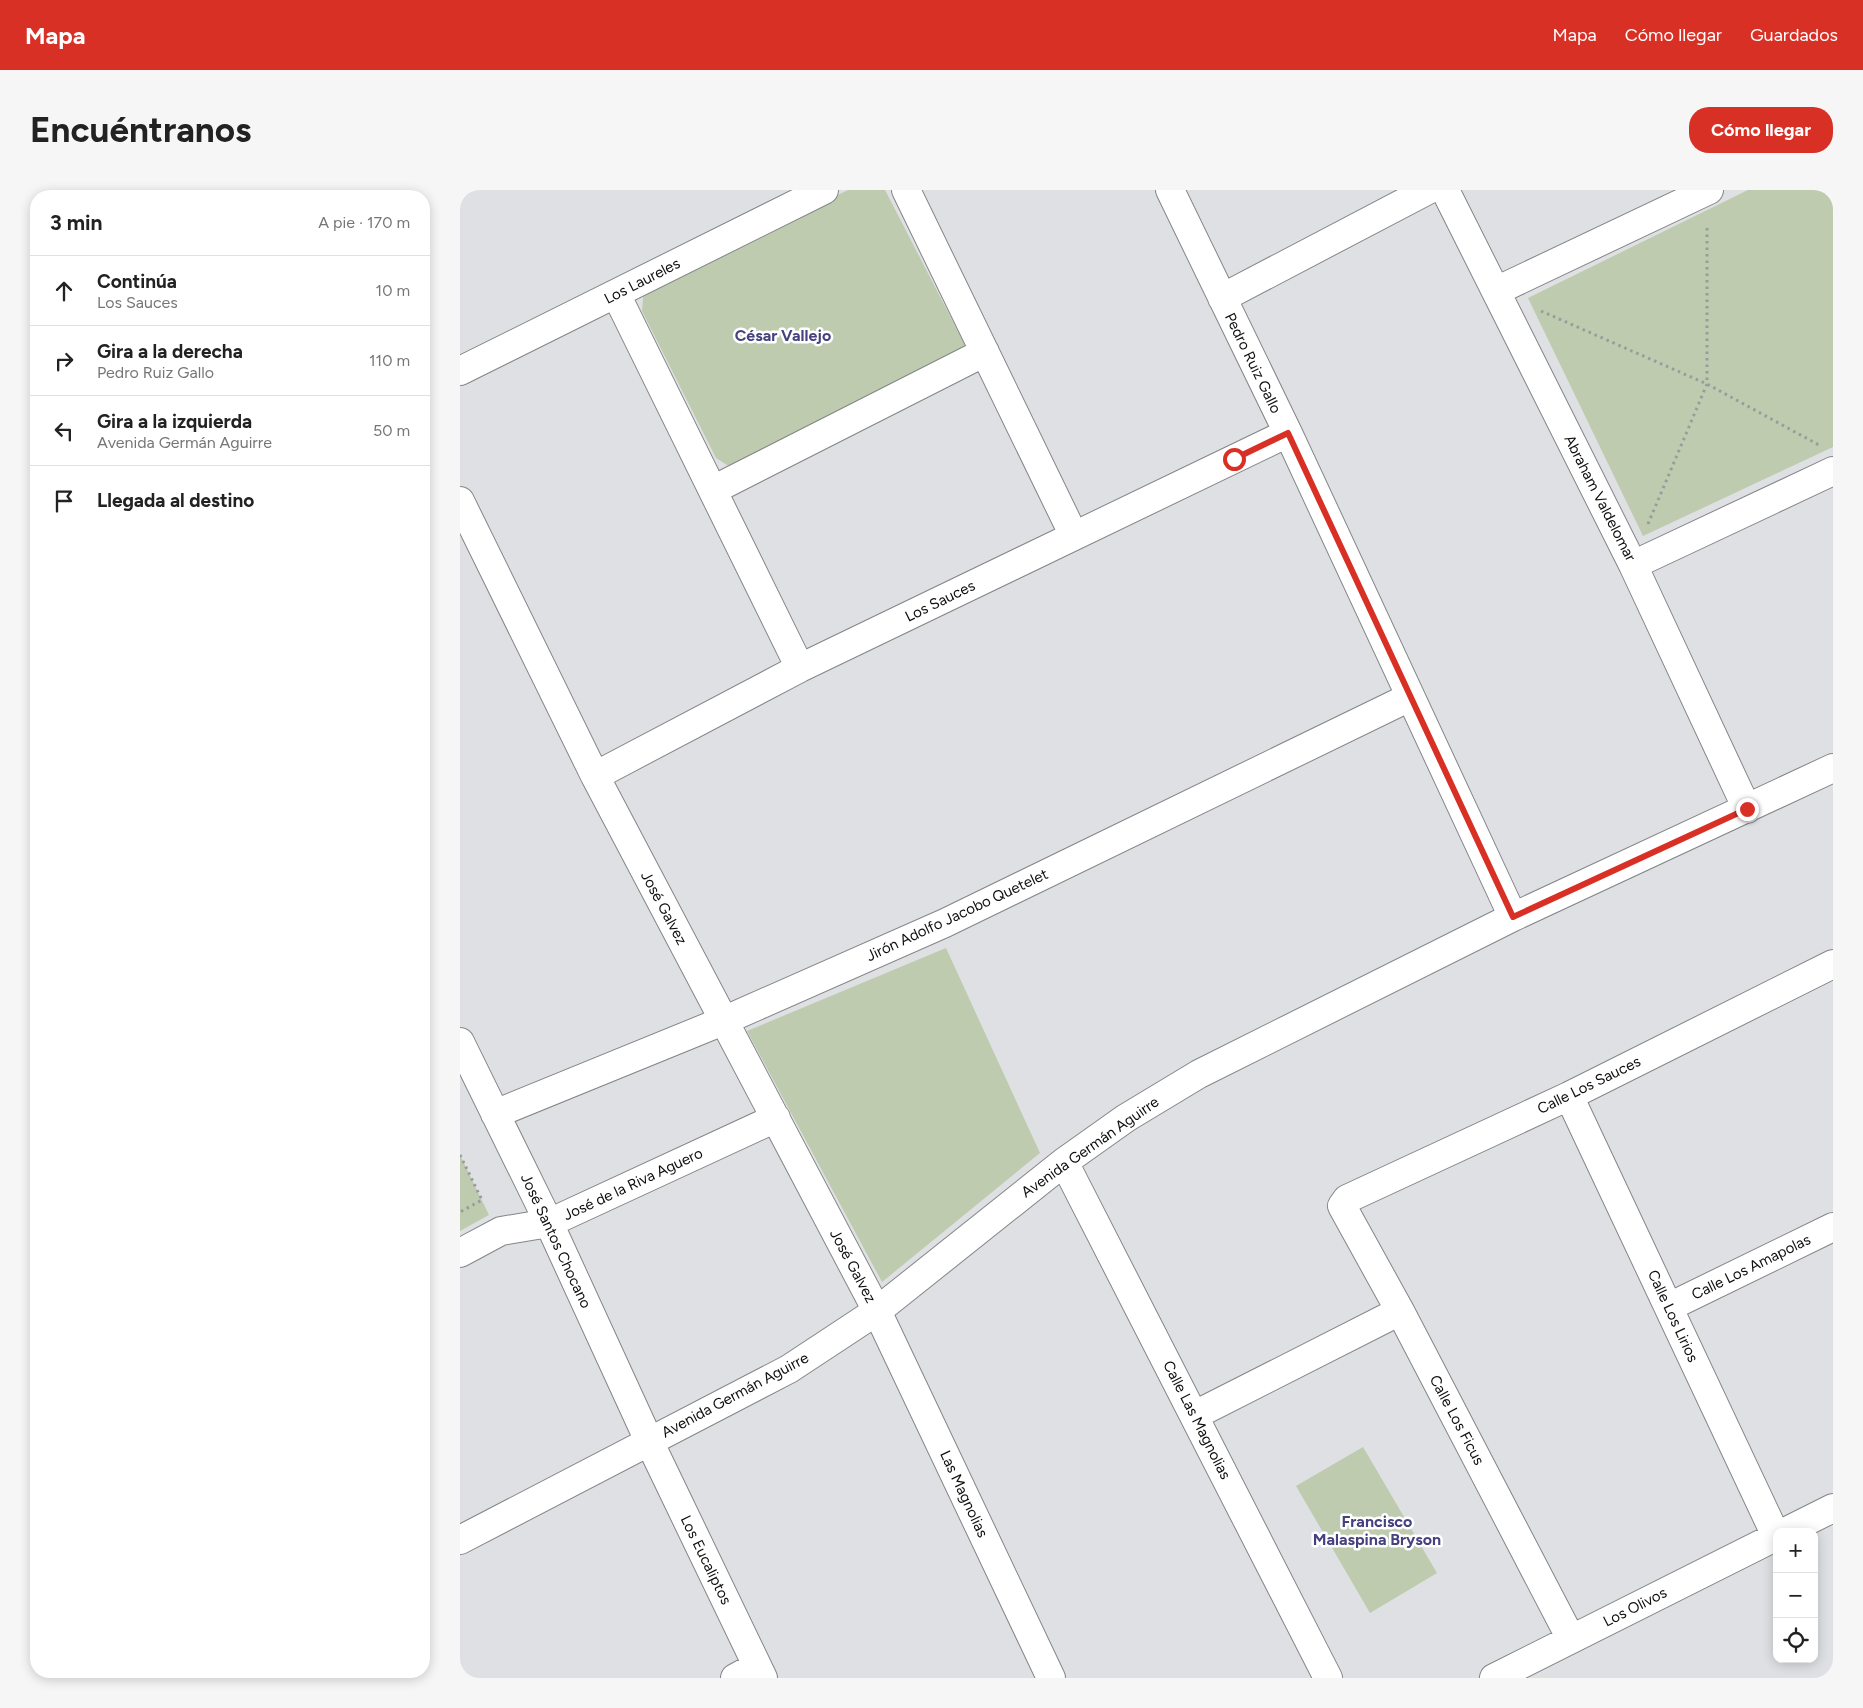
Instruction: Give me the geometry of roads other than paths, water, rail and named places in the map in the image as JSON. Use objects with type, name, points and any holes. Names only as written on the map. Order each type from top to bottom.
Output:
[{"type":"street","name":"Los Laureles","points":[[460,371],[824,190]]},
{"type":"street","points":[[906,190],[1074,536]]},
{"type":"street","name":"Pedro Ruiz Gallo","points":[[1170,190],[1288,433],[1513,917]]},
{"type":"street","points":[[1222,298],[1428,190]]},
{"type":"street","name":"Abraham Valdelomar","points":[[1445,190],[1633,565],[1747,809]]},
{"type":"street","points":[[1496,291],[1708,190]]},
{"type":"street","points":[[616,294],[800,668]]},
{"type":"street","points":[[713,490],[985,352]]},
{"type":"street","name":"Los Sauces","points":[[596,776],[800,668],[1288,433]]},
{"type":"street","points":[[1633,565],[1829,459]]},
{"type":"street","name":"José Galvez","points":[[460,500],[596,776],[876,1311]]},
{"type":"street","name":"Jirón Adolfo Jacobo Quetelet","points":[[496,1114],[724,1021],[954,919],[1410,697]]},
{"type":"street","name":"Avenida Germán Aguirre","points":[[460,1540],[789,1369],[876,1311],[1064,1162],[1126,1118],[1199,1074],[1513,917],[1833,768]]},
{"type":"street","name":"Calle Los Sauces","points":[[1344,1202],[1569,1096],[1833,964]]},
{"type":"street","name":"José Santos Chocano","points":[[460,1042],[549,1223],[649,1441]]},
{"type":"street","name":"Calle Los Lirios","points":[[1569,1096],[1773,1528]]},
{"type":"street","name":"José de la Riva Aguero","points":[[460,1253],[501,1231],[549,1223],[776,1118]]},
{"type":"street","name":"Calle Las Magnolias","points":[[1064,1162],[1195,1414],[1328,1678]]},
{"type":"street","name":"Calle Los Ficus","points":[[1344,1202],[1342,1206],[1400,1311],[1571,1639]]},
{"type":"street","name":"Calle Los Amapolas","points":[[1668,1307],[1833,1227]]},
{"type":"street","name":"Las Magnolias","points":[[876,1311],[1052,1678]]},
{"type":"street","points":[[1195,1414],[1400,1311]]},
{"type":"street","name":"Los Eucaliptos","points":[[649,1441],[752,1674]]},
{"type":"street","points":[[1793,1528],[1833,1508]]},
{"type":"street","name":"Los Olivos","points":[[1494,1678],[1773,1538]]},
{"type":"district","name":"César Vallejo","points":[[783,335]]},
{"type":"district","name":"Francisco Malaspina Bryson","points":[[1377,1530]]}]
